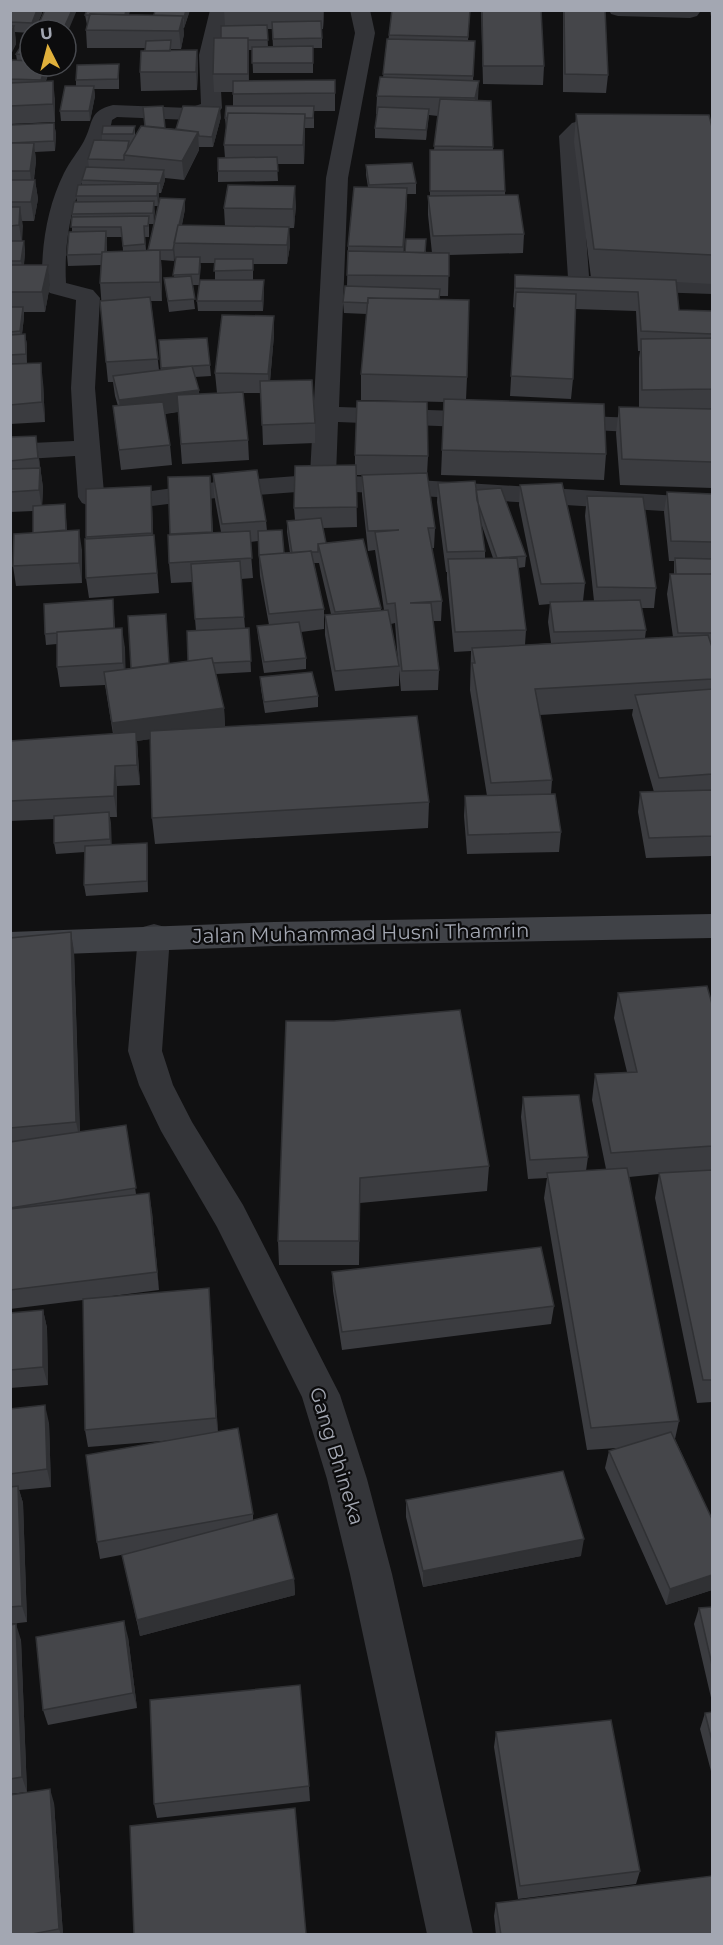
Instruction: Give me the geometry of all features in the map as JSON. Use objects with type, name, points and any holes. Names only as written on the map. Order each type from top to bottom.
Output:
[{"type":"street","points":[[220,10],[209,55],[212,108],[190,114],[113,111],[102,117],[101,129],[74,176],[59,221],[54,285],[66,292],[82,293],[87,298],[83,388],[91,497],[104,504],[216,490],[323,482],[712,506]]},
{"type":"street","points":[[323,482],[337,178],[364,33],[360,10]]},
{"type":"street","points":[[618,10],[690,12]]},
{"type":"street","points":[[325,414],[712,429]]},
{"type":"street","points":[[10,452],[87,448]]},
{"type":"street","name":"Jalan Muhammad Husni Thamrin","points":[[10,944],[154,936],[485,932],[712,926]]},
{"type":"street","name":"Gang Bhineka","points":[[154,936],[145,1051],[156,1085],[179,1131],[230,1216],[321,1395],[347,1479],[371,1574],[450,1935]]},
{"type":"lane","points":[[635,127],[579,127],[569,136],[579,278],[584,282],[594,284],[712,288]]},
{"type":"building","points":[[10,10],[37,10],[34,18],[18,18],[18,22],[10,22]]},
{"type":"building","points":[[45,10],[72,10],[68,18],[41,18]]},
{"type":"building","points":[[87,10],[126,10],[125,15],[85,15]]},
{"type":"building","points":[[155,10],[186,10],[183,18],[183,16],[154,15]]},
{"type":"building","points":[[261,10],[323,10],[322,11]]},
{"type":"building","points":[[392,10],[470,10],[468,37],[389,35]]},
{"type":"building","points":[[482,10],[541,10],[544,66],[483,66]]},
{"type":"building","points":[[564,10],[605,10],[608,75],[565,74]]},
{"type":"building","points":[[90,14],[183,16],[179,31],[86,30]]},
{"type":"building","points":[[321,21],[322,38],[273,39],[272,22]]},
{"type":"building","points":[[267,25],[268,40],[221,38],[221,26]]},
{"type":"building","points":[[214,38],[248,38],[248,74],[213,74]]},
{"type":"building","points":[[387,39],[475,41],[473,76],[383,74]]},
{"type":"building","points":[[171,40],[170,51],[145,51],[146,41]]},
{"type":"building","points":[[313,46],[313,63],[252,63],[252,47]]},
{"type":"building","points":[[197,50],[196,72],[140,72],[141,51]]},
{"type":"building","points":[[12,60],[18,60],[18,78],[42,78],[41,80],[10,79]]},
{"type":"building","points":[[119,64],[118,79],[76,80],[78,65]]},
{"type":"building","points":[[380,77],[479,81],[475,98],[377,96]]},
{"type":"building","points":[[335,80],[335,93],[233,94],[233,81]]},
{"type":"building","points":[[53,81],[53,104],[10,106],[10,83]]},
{"type":"building","points":[[65,86],[94,86],[89,111],[60,111]]},
{"type":"building","points":[[440,99],[491,101],[493,147],[434,146]]},
{"type":"building","points":[[163,106],[165,128],[145,126],[143,107]]},
{"type":"building","points":[[183,106],[220,107],[212,137],[199,136],[198,132],[176,129]]},
{"type":"building","points":[[226,106],[314,106],[313,118],[305,118],[305,114],[228,113],[225,118]]},
{"type":"building","points":[[378,107],[429,109],[426,130],[375,128]]},
{"type":"building","points":[[228,113],[305,114],[303,145],[224,145]]},
{"type":"building","points":[[576,114],[709,115],[712,127],[712,255],[594,249]]},
{"type":"building","points":[[54,123],[54,141],[10,143],[10,125]]},
{"type":"building","points":[[103,126],[135,126],[133,134],[102,134]]},
{"type":"building","points":[[141,126],[198,132],[182,161],[124,155]]},
{"type":"building","points":[[94,140],[129,141],[124,160],[88,159]]},
{"type":"building","points":[[10,143],[34,143],[30,171],[10,171]]},
{"type":"building","points":[[430,150],[503,150],[505,191],[430,191]]},
{"type":"building","points":[[277,157],[278,171],[218,171],[218,158]]},
{"type":"building","points":[[412,163],[416,183],[369,185],[366,165]]},
{"type":"building","points":[[86,167],[164,170],[160,183],[82,180]]},
{"type":"building","points":[[10,180],[35,180],[31,202],[10,202]]},
{"type":"building","points":[[158,184],[157,196],[76,196],[78,185]]},
{"type":"building","points":[[228,185],[295,186],[293,209],[224,208]]},
{"type":"building","points":[[354,187],[407,188],[403,247],[348,246]]},
{"type":"building","points":[[518,195],[524,234],[433,236],[428,196]]},
{"type":"building","points":[[160,198],[185,199],[173,250],[148,250]]},
{"type":"building","points":[[154,201],[153,213],[72,214],[74,202]]},
{"type":"building","points":[[10,207],[20,207],[19,225],[10,226]]},
{"type":"building","points":[[149,216],[148,226],[144,226],[145,244],[123,246],[121,227],[71,227],[72,217]]},
{"type":"building","points":[[178,225],[289,227],[287,245],[174,243]]},
{"type":"building","points":[[106,231],[105,252],[102,254],[67,255],[69,232]]},
{"type":"building","points":[[406,239],[426,239],[425,253],[405,252]]},
{"type":"building","points":[[10,241],[24,241],[21,261],[10,261]]},
{"type":"building","points":[[160,250],[160,282],[100,283],[102,252]]},
{"type":"building","points":[[348,251],[449,253],[449,276],[347,275]]},
{"type":"building","points":[[176,257],[200,257],[199,274],[173,275]]},
{"type":"building","points":[[215,259],[253,259],[253,270],[214,271]]},
{"type":"building","points":[[10,265],[48,265],[42,292],[10,292]]},
{"type":"building","points":[[515,275],[676,280],[679,310],[712,311],[712,334],[641,331],[638,292],[515,288]]},
{"type":"building","points":[[191,276],[195,299],[168,301],[164,278]]},
{"type":"building","points":[[200,280],[264,280],[262,301],[197,301]]},
{"type":"building","points":[[345,286],[440,289],[439,299],[368,298],[368,303],[343,302]]},
{"type":"building","points":[[516,292],[576,294],[573,379],[511,376]]},
{"type":"building","points":[[150,297],[158,359],[106,362],[100,301]]},
{"type":"building","points":[[368,298],[469,300],[467,377],[361,374]]},
{"type":"building","points":[[10,307],[23,307],[20,331],[10,332]]},
{"type":"building","points":[[222,315],[274,316],[268,374],[215,373]]},
{"type":"building","points":[[25,334],[26,354],[10,355],[10,335]]},
{"type":"building","points":[[207,338],[210,365],[161,368],[159,340]]},
{"type":"building","points":[[712,338],[712,389],[642,390],[641,339]]},
{"type":"building","points":[[41,363],[42,402],[10,405],[10,364]]},
{"type":"building","points":[[192,366],[199,390],[119,400],[113,376]]},
{"type":"building","points":[[312,380],[315,423],[262,425],[260,381]]},
{"type":"building","points":[[243,392],[248,440],[181,444],[177,395]]},
{"type":"building","points":[[444,399],[604,404],[606,454],[442,450]]},
{"type":"building","points":[[357,401],[427,402],[428,456],[355,455]]},
{"type":"building","points":[[163,402],[170,445],[119,450],[113,406]]},
{"type":"building","points":[[619,407],[712,409],[712,462],[622,459]]},
{"type":"building","points":[[36,436],[38,458],[10,461],[10,437]]},
{"type":"building","points":[[356,465],[357,507],[294,508],[295,466]]},
{"type":"building","points":[[40,468],[39,490],[10,492],[10,469]]},
{"type":"building","points":[[257,470],[266,521],[222,524],[213,474]]},
{"type":"building","points":[[427,473],[435,528],[428,528],[442,601],[410,603],[431,603],[439,670],[402,671],[395,603],[387,604],[375,532],[399,530],[368,531],[362,475]]},
{"type":"building","points":[[210,476],[212,532],[170,534],[168,477]]},
{"type":"building","points":[[475,481],[485,551],[447,552],[438,483]]},
{"type":"building","points":[[562,483],[585,583],[541,584],[520,485]]},
{"type":"building","points":[[151,486],[152,533],[86,537],[86,489]]},
{"type":"building","points":[[501,488],[526,556],[497,558],[477,500],[476,490]]},
{"type":"building","points":[[667,492],[712,494],[712,542],[671,541]]},
{"type":"building","points":[[587,496],[643,497],[656,588],[597,587]]},
{"type":"building","points":[[65,504],[66,530],[33,533],[33,506]]},
{"type":"building","points":[[321,518],[326,543],[318,544],[318,552],[292,553],[287,521]]},
{"type":"building","points":[[79,530],[79,563],[13,566],[14,534]]},
{"type":"building","points":[[282,530],[284,553],[259,555],[258,531]]},
{"type":"building","points":[[250,531],[252,558],[169,563],[168,535]]},
{"type":"building","points":[[154,535],[157,573],[86,578],[85,539]]},
{"type":"building","points":[[363,539],[381,608],[335,612],[318,544]]},
{"type":"building","points":[[311,551],[324,609],[269,614],[259,555]]},
{"type":"building","points":[[517,558],[526,630],[455,632],[448,559]]},
{"type":"building","points":[[675,558],[712,559],[712,574],[676,574]]},
{"type":"building","points":[[240,561],[244,617],[195,619],[191,564]]},
{"type":"building","points":[[670,574],[712,574],[712,633],[678,633]]},
{"type":"building","points":[[113,599],[114,628],[45,634],[44,604]]},
{"type":"building","points":[[640,600],[646,630],[554,632],[550,602]]},
{"type":"building","points":[[388,610],[399,666],[335,671],[325,615]]},
{"type":"building","points":[[166,614],[169,663],[131,668],[128,616]]},
{"type":"building","points":[[299,622],[306,658],[264,662],[257,626]]},
{"type":"building","points":[[122,628],[123,663],[57,667],[57,632]]},
{"type":"building","points":[[249,628],[251,661],[213,663],[212,658],[188,661],[187,631]]},
{"type":"building","points":[[708,635],[712,647],[712,679],[535,689],[552,780],[491,783],[472,663],[475,663],[472,648]]},
{"type":"building","points":[[212,658],[224,708],[112,723],[104,672]]},
{"type":"building","points":[[312,672],[318,696],[264,702],[260,677]]},
{"type":"building","points":[[712,689],[712,774],[659,778],[635,695]]},
{"type":"building","points":[[417,716],[429,802],[152,818],[150,731]]},
{"type":"building","points":[[136,732],[137,765],[115,766],[114,796],[10,801],[10,741]]},
{"type":"building","points":[[712,790],[712,836],[649,838],[640,792]]},
{"type":"building","points":[[555,794],[561,832],[468,835],[465,796]]},
{"type":"building","points":[[109,812],[110,839],[54,843],[54,816]]},
{"type":"building","points":[[147,843],[147,881],[84,885],[85,846]]},
{"type":"building","points":[[71,932],[76,1122],[10,1128],[10,938]]},
{"type":"building","points":[[707,986],[712,1004],[712,1146],[611,1153],[595,1074],[637,1072],[618,993]]},
{"type":"building","points":[[460,1010],[489,1166],[360,1178],[359,1241],[278,1241],[286,1021],[334,1021]]},
{"type":"building","points":[[579,1095],[588,1157],[530,1160],[523,1097]]},
{"type":"building","points":[[126,1125],[136,1188],[10,1208],[10,1142]]},
{"type":"building","points":[[627,1168],[679,1421],[591,1428],[547,1173]]},
{"type":"building","points":[[712,1170],[712,1380],[703,1380],[659,1173]]},
{"type":"building","points":[[149,1193],[157,1272],[10,1290],[10,1209]]},
{"type":"building","points":[[541,1247],[554,1306],[342,1332],[332,1272]]},
{"type":"building","points":[[209,1288],[216,1418],[85,1430],[83,1299]]},
{"type":"building","points":[[43,1310],[43,1367],[10,1370],[10,1313]]},
{"type":"building","points":[[45,1405],[47,1469],[10,1474],[10,1409]]},
{"type":"building","points":[[238,1428],[253,1514],[97,1542],[86,1455]]},
{"type":"building","points":[[671,1432],[712,1519],[712,1575],[670,1589],[609,1451]]},
{"type":"building","points":[[563,1471],[584,1539],[423,1571],[406,1500]]},
{"type":"building","points":[[18,1486],[22,1606],[10,1607],[10,1487]]},
{"type":"building","points":[[277,1514],[294,1579],[137,1620],[122,1555]]},
{"type":"building","points":[[712,1607],[712,1665],[699,1608]]},
{"type":"building","points":[[124,1621],[133,1693],[43,1710],[36,1637]]},
{"type":"building","points":[[16,1624],[22,1777],[10,1779],[10,1625]]},
{"type":"building","points":[[300,1685],[309,1786],[154,1804],[150,1700]]},
{"type":"building","points":[[712,1712],[712,1741],[705,1713]]},
{"type":"building","points":[[611,1720],[640,1871],[520,1886],[496,1732]]},
{"type":"building","points":[[50,1789],[59,1929],[27,1935],[10,1935],[10,1795]]},
{"type":"building","points":[[295,1808],[306,1934],[134,1935],[130,1826]]},
{"type":"building","points":[[712,1876],[712,1935],[501,1935],[496,1903]]}]
